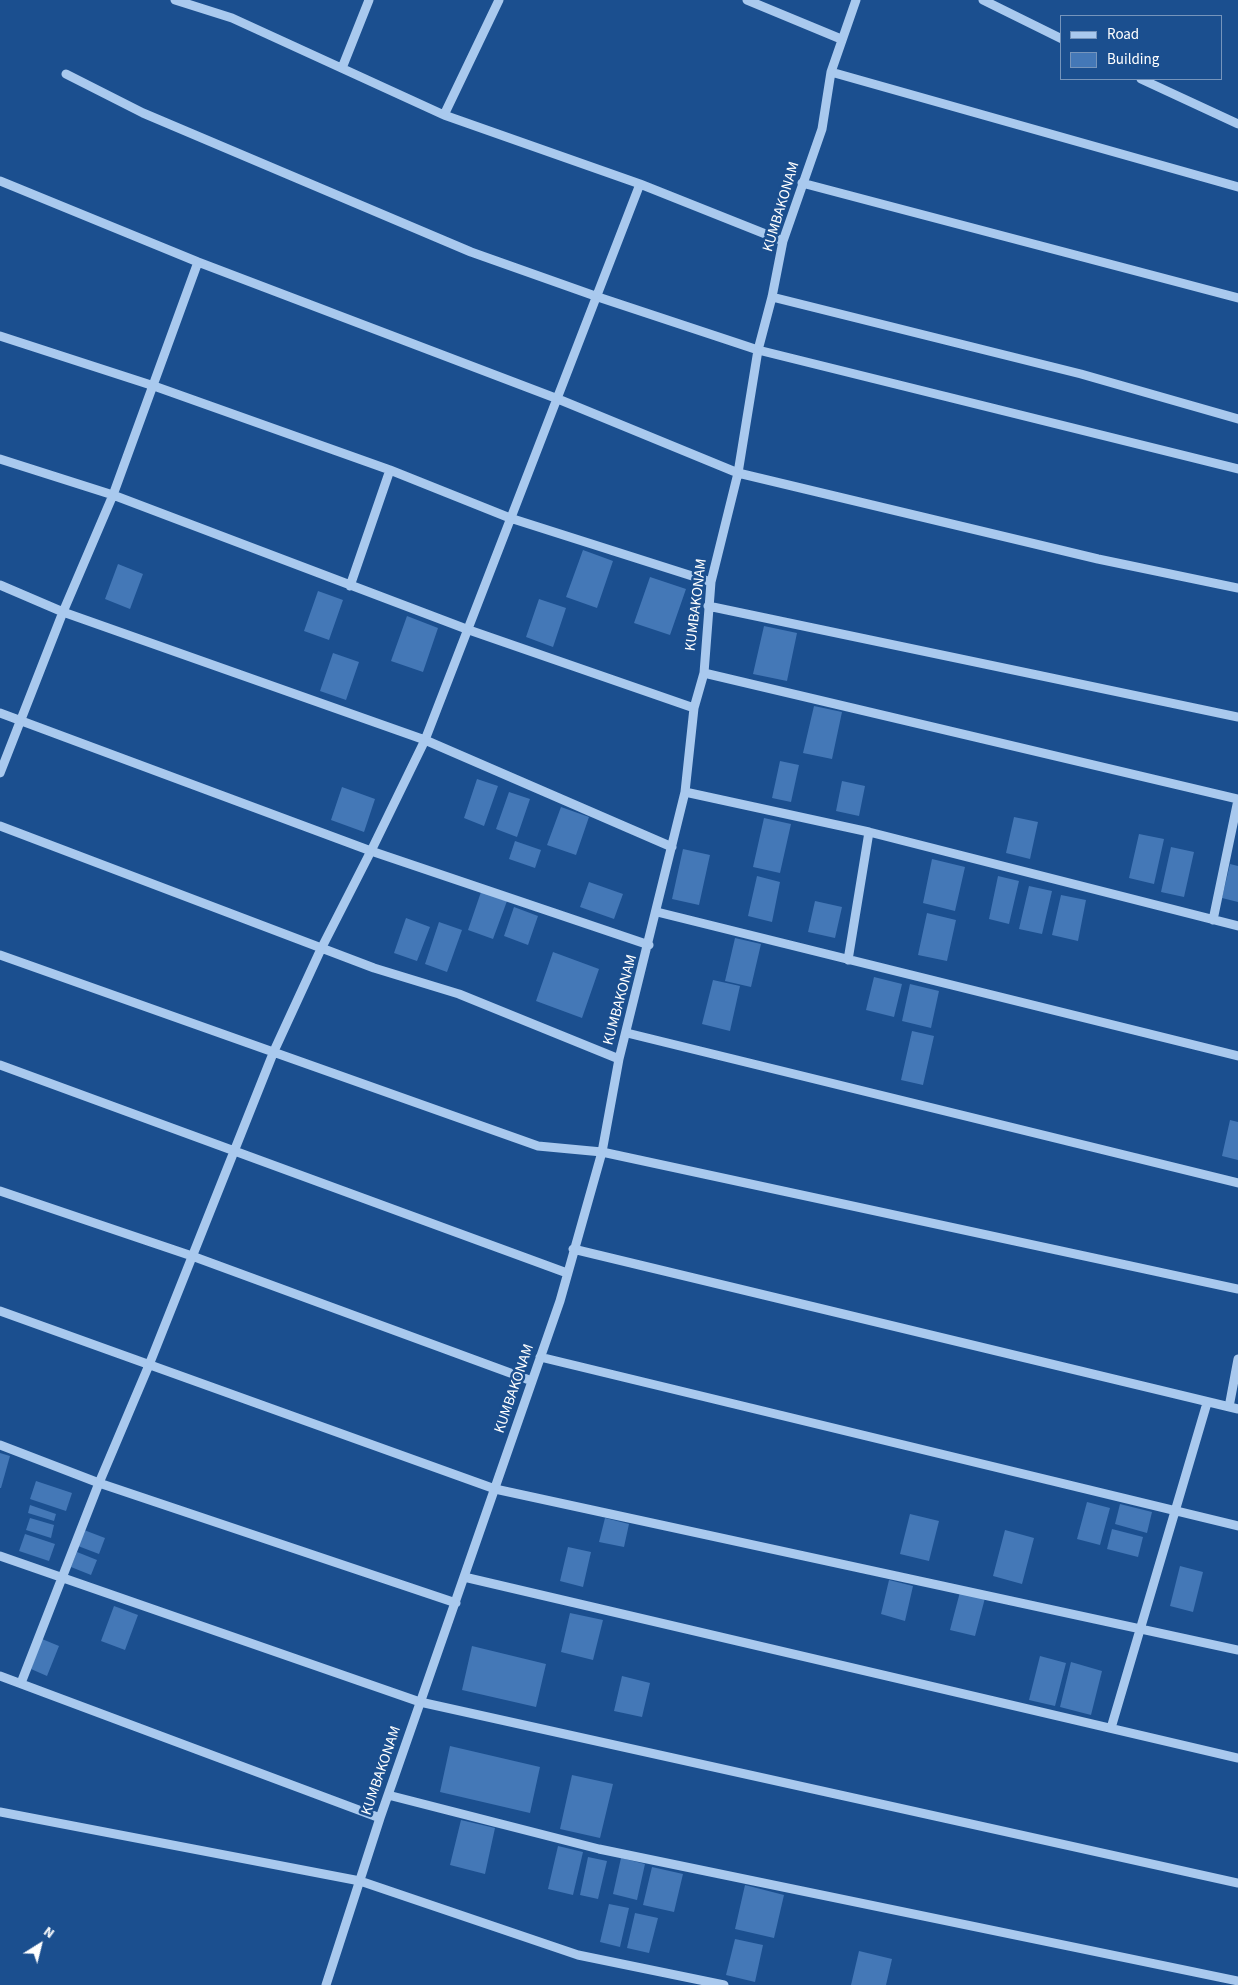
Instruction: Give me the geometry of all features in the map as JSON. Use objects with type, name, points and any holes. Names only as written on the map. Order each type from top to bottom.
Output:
[{"type":"street","points":[[175,0],[232,18],[444,115],[640,184],[783,241]]},
{"type":"street","points":[[342,68],[368,0]]},
{"type":"street","points":[[444,115],[499,0]]},
{"type":"street","points":[[747,0],[841,38]]},
{"type":"street","name":"KUMBAKONAM","points":[[326,1985],[380,1818],[560,1301],[602,1152],[619,1059],[649,945],[685,792],[694,708],[704,672],[711,582],[738,473],[758,350],[772,297],[783,241],[822,129],[831,72],[841,38],[856,0]]},
{"type":"street","points":[[983,0],[1060,38]]},
{"type":"street","points":[[831,72],[1238,187]]},
{"type":"street","points":[[66,74],[143,113],[462,248],[598,297],[758,350],[1238,469]]},
{"type":"street","points":[[1143,80],[1238,124]]},
{"type":"street","points":[[0,181],[198,262],[558,399],[738,473],[1098,558],[1238,588]]},
{"type":"street","points":[[802,183],[1238,298]]},
{"type":"street","points":[[21,1683],[98,1483],[150,1365],[274,1051],[321,949],[372,851],[424,740],[598,297],[640,184]]},
{"type":"street","points":[[0,773],[63,612],[113,495],[198,262]]},
{"type":"street","points":[[772,297],[1081,374],[1238,419]]},
{"type":"street","points":[[0,336],[154,386],[390,470],[510,518],[711,582]]},
{"type":"street","points":[[0,458],[113,495],[468,630],[694,708]]},
{"type":"street","points":[[350,586],[390,470]]},
{"type":"street","points":[[0,585],[63,612],[424,740],[672,847]]},
{"type":"street","points":[[708,606],[1238,717]]},
{"type":"street","points":[[704,672],[1238,800],[1213,920]]},
{"type":"street","points":[[0,713],[372,851],[649,945]]},
{"type":"street","points":[[685,792],[869,832],[1238,926]]},
{"type":"street","points":[[0,826],[321,949],[374,968],[458,994],[619,1059]]},
{"type":"street","points":[[848,960],[869,832]]},
{"type":"street","points":[[657,912],[1238,1056]]},
{"type":"street","points":[[0,956],[274,1051],[538,1146],[602,1152],[1238,1289]]},
{"type":"street","points":[[626,1033],[1238,1183]]},
{"type":"street","points":[[0,1065],[567,1273]]},
{"type":"street","points":[[0,1191],[192,1256],[532,1381]]},
{"type":"street","points":[[573,1250],[1234,1408],[1238,1359]]},
{"type":"street","points":[[0,1311],[494,1488],[1238,1650]]},
{"type":"street","points":[[540,1357],[1176,1509],[1238,1526]]},
{"type":"street","points":[[1111,1728],[1139,1628],[1208,1403]]},
{"type":"street","points":[[0,1444],[98,1483],[456,1603]]},
{"type":"street","points":[[0,1556],[420,1702],[1238,1883]]},
{"type":"street","points":[[464,1577],[1238,1758]]},
{"type":"street","points":[[0,1676],[380,1818]]},
{"type":"street","points":[[388,1795],[599,1849],[1238,1981]]},
{"type":"street","points":[[0,1812],[360,1881],[578,1955],[724,1985]]},
{"type":"building","points":[[583,550],[613,561],[597,608],[566,597]]},
{"type":"building","points":[[118,564],[143,574],[130,609],[105,599]]},
{"type":"building","points":[[650,577],[686,589],[670,635],[634,623]]},
{"type":"building","points":[[318,591],[343,600],[329,640],[304,631]]},
{"type":"building","points":[[539,599],[566,608],[553,647],[526,637]]},
{"type":"building","points":[[407,616],[438,628],[423,672],[391,661]]},
{"type":"building","points":[[764,626],[797,633],[787,681],[753,674]]},
{"type":"building","points":[[333,653],[359,662],[346,700],[320,691]]},
{"type":"building","points":[[814,706],[842,712],[832,759],[803,753]]},
{"type":"building","points":[[780,761],[799,765],[791,802],[772,798]]},
{"type":"building","points":[[477,779],[498,786],[484,826],[464,818]]},
{"type":"building","points":[[842,781],[865,786],[859,816],[836,811]]},
{"type":"building","points":[[342,787],[375,799],[364,832],[331,820]]},
{"type":"building","points":[[509,792],[530,799],[517,837],[496,829]]},
{"type":"building","points":[[561,807],[589,817],[576,855],[547,845]]},
{"type":"building","points":[[1014,817],[1038,822],[1030,859],[1006,853]]},
{"type":"building","points":[[764,818],[791,824],[780,873],[753,867]]},
{"type":"building","points":[[1139,834],[1164,839],[1154,884],[1129,878]]},
{"type":"building","points":[[515,841],[541,850],[535,868],[509,859]]},
{"type":"building","points":[[1171,847],[1194,852],[1184,897],[1161,892]]},
{"type":"building","points":[[683,849],[710,855],[699,905],[672,899]]},
{"type":"building","points":[[932,859],[965,867],[955,911],[923,903]]},
{"type":"building","points":[[1230,864],[1238,866],[1238,902],[1222,898]]},
{"type":"building","points":[[757,876],[780,882],[772,922],[748,916]]},
{"type":"building","points":[[998,876],[1019,881],[1009,924],[989,919]]},
{"type":"building","points":[[589,882],[623,894],[614,919],[580,907]]},
{"type":"building","points":[[1029,886],[1052,891],[1042,934],[1019,929]]},
{"type":"building","points":[[481,892],[507,901],[493,939],[468,930]]},
{"type":"building","points":[[1061,895],[1086,900],[1078,941],[1052,935]]},
{"type":"building","points":[[815,901],[842,907],[835,938],[808,932]]},
{"type":"building","points":[[514,907],[538,916],[528,945],[504,936]]},
{"type":"building","points":[[927,913],[956,920],[947,961],[918,955]]},
{"type":"building","points":[[406,918],[430,927],[417,961],[394,953]]},
{"type":"building","points":[[439,922],[462,930],[447,972],[425,964]]},
{"type":"building","points":[[735,938],[761,944],[751,987],[725,981]]},
{"type":"building","points":[[553,952],[599,969],[582,1018],[536,1001]]},
{"type":"building","points":[[874,977],[902,984],[894,1017],[866,1010]]},
{"type":"building","points":[[713,980],[740,986],[730,1031],[702,1024]]},
{"type":"building","points":[[910,984],[939,991],[931,1028],[902,1021]]},
{"type":"building","points":[[912,1031],[934,1036],[923,1085],[901,1080]]},
{"type":"building","points":[[1230,1120],[1238,1122],[1238,1160],[1222,1156]]},
{"type":"building","points":[[0,1453],[10,1456],[1,1488],[0,1488]]},
{"type":"building","points":[[36,1481],[72,1493],[66,1511],[30,1499]]},
{"type":"building","points":[[1087,1502],[1110,1508],[1100,1545],[1077,1539]]},
{"type":"building","points":[[1120,1504],[1152,1512],[1147,1533],[1115,1524]]},
{"type":"building","points":[[30,1505],[56,1514],[54,1521],[28,1513]]},
{"type":"building","points":[[910,1514],[939,1521],[929,1561],[900,1554]]},
{"type":"building","points":[[30,1518],[54,1525],[51,1538],[26,1530]]},
{"type":"building","points":[[605,1518],[629,1524],[624,1547],[599,1542]]},
{"type":"building","points":[[1112,1529],[1143,1537],[1138,1557],[1107,1549]]},
{"type":"building","points":[[84,1530],[105,1538],[99,1554],[78,1546]]},
{"type":"building","points":[[1005,1530],[1034,1538],[1022,1584],[993,1576]]},
{"type":"building","points":[[25,1534],[55,1544],[49,1561],[19,1551]]},
{"type":"building","points":[[568,1547],[591,1552],[583,1587],[560,1581]]},
{"type":"building","points":[[77,1552],[97,1560],[91,1575],[71,1567]]},
{"type":"building","points":[[1180,1566],[1203,1572],[1193,1612],[1170,1606]]},
{"type":"building","points":[[889,1580],[913,1586],[905,1621],[881,1614]]},
{"type":"building","points":[[960,1592],[985,1598],[975,1636],[950,1630]]},
{"type":"building","points":[[114,1606],[138,1615],[125,1650],[101,1641]]},
{"type":"building","points":[[570,1613],[603,1620],[593,1660],[561,1652]]},
{"type":"building","points":[[42,1639],[59,1646],[47,1676],[31,1669]]},
{"type":"building","points":[[472,1646],[546,1664],[536,1707],[462,1690]]},
{"type":"building","points":[[1040,1656],[1066,1663],[1055,1706],[1029,1700]]},
{"type":"building","points":[[1071,1662],[1102,1671],[1091,1715],[1060,1707]]},
{"type":"building","points":[[622,1676],[650,1683],[642,1717],[614,1711]]},
{"type":"building","points":[[450,1746],[540,1767],[530,1813],[440,1792]]},
{"type":"building","points":[[572,1775],[613,1784],[600,1838],[560,1829]]},
{"type":"building","points":[[461,1820],[495,1828],[485,1874],[450,1865]]},
{"type":"building","points":[[558,1846],[583,1852],[573,1895],[548,1889]]},
{"type":"building","points":[[588,1857],[607,1861],[598,1899],[580,1895]]},
{"type":"building","points":[[621,1858],[645,1864],[637,1900],[613,1894]]},
{"type":"building","points":[[652,1867],[683,1874],[674,1912],[643,1905]]},
{"type":"building","points":[[745,1885],[784,1895],[774,1938],[735,1929]]},
{"type":"building","points":[[609,1904],[629,1908],[620,1947],[600,1942]]},
{"type":"building","points":[[635,1913],[658,1918],[649,1953],[627,1948]]},
{"type":"building","points":[[735,1939],[763,1945],[755,1982],[726,1975]]},
{"type":"building","points":[[859,1951],[892,1959],[886,1985],[851,1985]]}]
